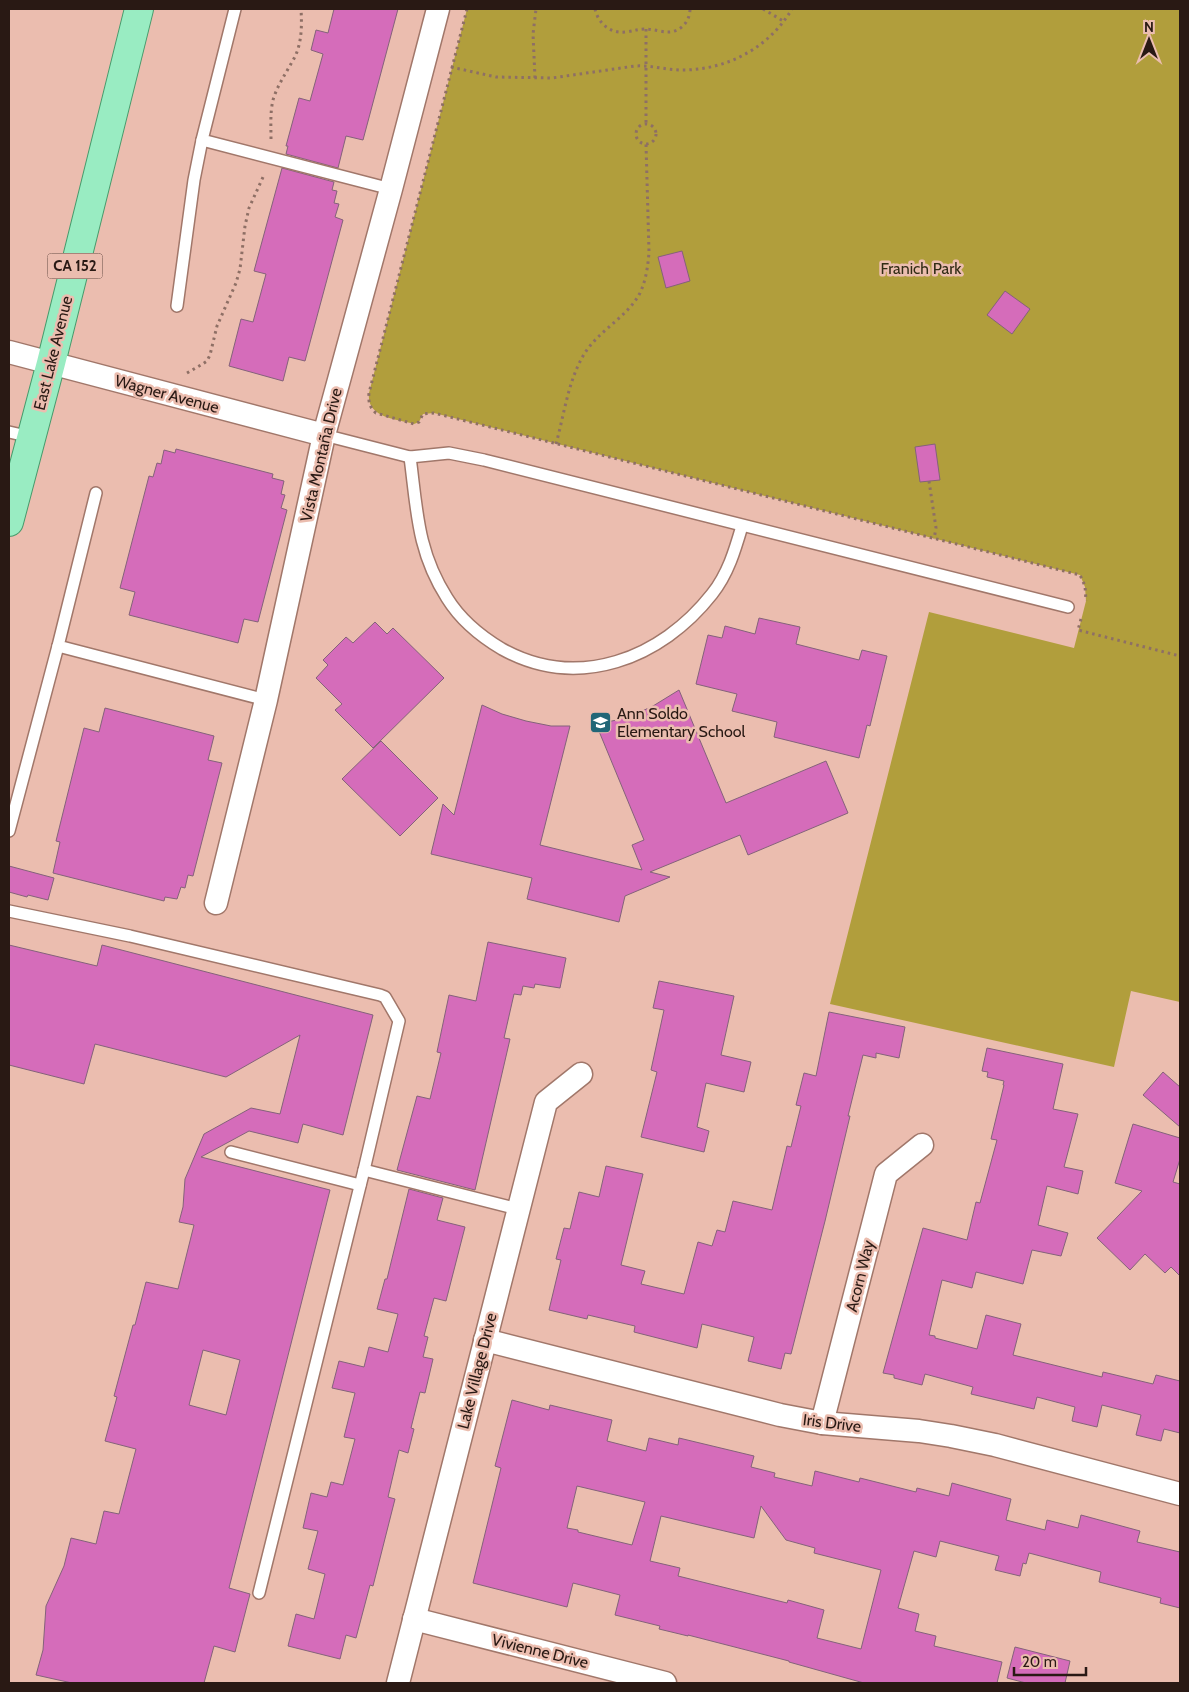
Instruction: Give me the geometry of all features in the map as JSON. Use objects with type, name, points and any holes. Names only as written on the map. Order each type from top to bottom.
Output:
[{"type":"main road","name":"East Lake Avenue","points":[[9,522],[20,435],[51,363],[139,9]]},
{"type":"street","name":"Vista Montaña Drive","points":[[216,903],[266,700],[324,435],[438,9]]},
{"type":"street","name":"Wagner Avenue","points":[[9,352],[324,435]]},
{"type":"street","name":"Lake Village Drive","points":[[398,1683],[546,1102],[581,1074]]},
{"type":"street","name":"Acorn Way","points":[[822,1423],[886,1174],[922,1145]]},
{"type":"street","name":"Iris Drive","points":[[485,1340],[754,1409],[822,1423],[919,1431],[951,1436],[1180,1494]]},
{"type":"street","name":"Vivienne Drive","points":[[414,1619],[665,1683]]},
{"type":"lane","points":[[177,306],[194,180],[202,140],[235,9]]},
{"type":"lane","points":[[202,140],[391,189]]},
{"type":"lane","points":[[324,435],[410,457],[449,453],[1068,607]]},
{"type":"lane","points":[[410,457],[421,537],[434,574],[447,599],[462,618],[479,634],[507,651],[540,664],[576,669],[624,661],[671,635],[692,618],[713,593],[733,557],[742,526]]},
{"type":"lane","points":[[9,831],[96,493]]},
{"type":"lane","points":[[58,646],[266,700]]},
{"type":"lane","points":[[9,911],[130,936],[371,992],[385,997],[399,1021],[259,1593]]},
{"type":"lane","points":[[231,1152],[360,1185]]},
{"type":"lane","points":[[364,1170],[518,1209]]},
{"type":"path","points":[[187,374],[207,361],[217,326],[236,283],[240,269],[249,208],[261,183],[269,158],[272,140],[272,102],[277,88],[298,49],[302,26],[301,9]]},
{"type":"path","points":[[466,9],[369,393],[369,402],[376,413],[414,424],[419,422],[423,414],[434,413],[1080,575],[1086,593],[1084,608]]},
{"type":"path","points":[[535,78],[533,23],[536,9]]},
{"type":"path","points":[[595,9],[600,22],[614,31],[623,32],[646,29],[668,32],[678,30],[686,22],[690,9]]},
{"type":"path","points":[[763,9],[784,22]]},
{"type":"path","points":[[451,67],[496,77],[535,78],[552,78],[646,65],[691,70],[704,68],[752,51],[776,32],[792,9]]},
{"type":"path","points":[[646,29],[646,124]]},
{"type":"path","points":[[646,124],[653,127],[656,136],[653,142],[646,144],[638,141],[636,135],[638,128],[646,124]]},
{"type":"path","points":[[556,444],[582,356],[596,339],[630,307],[639,295],[644,282],[649,252],[646,144]]},
{"type":"path","points":[[929,481],[936,528],[934,539]]},
{"type":"path","points":[[1082,616],[1078,630],[1180,656]]},
{"type":"green space","name":"Franich Park","points":[[467,9],[1180,9],[1180,1002],[1131,991],[1114,1067],[830,1004],[929,612],[1074,648],[1086,601],[1085,587],[1080,575],[434,413],[423,414],[419,422],[414,424],[391,419],[372,408],[369,401],[369,393]]},
{"type":"building","points":[[334,9],[398,9],[363,140],[346,136],[338,168],[286,154],[288,146],[286,146],[299,98],[310,101],[323,54],[311,50],[316,30],[328,33]]},
{"type":"building","points":[[282,168],[334,182],[332,190],[337,191],[334,203],[339,204],[335,217],[343,220],[305,361],[289,357],[283,381],[229,366],[241,319],[253,322],[266,274],[254,271]]},
{"type":"building","points":[[682,251],[690,281],[666,288],[658,257]]},
{"type":"building","points":[[1005,291],[1030,309],[1012,334],[987,315]]},
{"type":"building","points":[[935,444],[940,480],[920,482],[915,447]]},
{"type":"building","points":[[176,449],[273,474],[272,478],[284,481],[281,494],[285,495],[281,508],[287,510],[258,622],[244,619],[238,643],[129,615],[135,592],[120,588],[149,476],[153,477],[157,463],[161,464],[164,450],[175,453]]},
{"type":"building","points":[[759,618],[800,627],[796,644],[859,660],[862,650],[887,656],[870,726],[867,725],[859,758],[774,737],[777,722],[732,711],[737,694],[696,684],[708,635],[722,638],[725,626],[755,634]]},
{"type":"building","points":[[375,622],[387,634],[393,628],[444,678],[373,748],[335,710],[342,704],[316,678],[328,665],[323,660],[346,637],[353,643]]},
{"type":"building","points":[[679,690],[726,803],[826,761],[848,813],[748,855],[740,835],[650,872],[670,877],[625,896],[619,922],[527,899],[532,878],[431,854],[443,804],[454,815],[482,705],[502,714],[526,721],[551,726],[570,726],[540,845],[642,870],[632,845],[644,840],[596,724],[617,720],[640,712]]},
{"type":"building","points":[[105,708],[214,736],[208,760],[222,763],[193,876],[188,875],[185,888],[181,887],[177,899],[165,897],[164,901],[53,873],[60,842],[56,841],[84,728],[99,732]]},
{"type":"building","points":[[381,741],[438,798],[400,836],[342,779]]},
{"type":"building","points":[[9,866],[54,878],[48,900],[9,892]]},
{"type":"building","points":[[488,942],[566,958],[560,988],[535,984],[534,988],[523,986],[521,995],[514,994],[504,1038],[510,1039],[475,1190],[397,1170],[417,1096],[430,1099],[441,1053],[437,1052],[449,995],[476,1001]]},
{"type":"building","points":[[9,945],[97,966],[102,945],[373,1015],[343,1135],[303,1124],[298,1143],[249,1131],[201,1157],[330,1190],[229,1588],[250,1594],[235,1652],[214,1646],[204,1683],[72,1683],[36,1675],[43,1650],[46,1606],[64,1566],[71,1538],[96,1544],[104,1511],[119,1514],[136,1449],[105,1441],[117,1397],[114,1396],[146,1282],[178,1289],[194,1225],[179,1222],[183,1207],[185,1179],[204,1134],[251,1108],[280,1114],[300,1035],[226,1077],[95,1044],[84,1084],[9,1065]],"holes":[[[203,1350],[240,1360],[226,1415],[189,1405]]]},
{"type":"building","points":[[659,981],[734,996],[721,1055],[751,1062],[744,1092],[706,1083],[697,1127],[709,1131],[704,1152],[641,1137],[657,1072],[651,1070],[664,1010],[653,1008]]},
{"type":"building","points":[[829,1012],[905,1027],[899,1058],[876,1053],[876,1058],[863,1055],[825,1221],[791,1354],[785,1353],[781,1369],[748,1361],[754,1337],[702,1324],[697,1348],[634,1332],[635,1326],[588,1315],[587,1319],[549,1310],[561,1260],[556,1259],[564,1228],[570,1229],[579,1192],[599,1197],[606,1166],[643,1174],[621,1265],[645,1271],[641,1284],[684,1294],[698,1242],[712,1246],[717,1230],[725,1232],[733,1201],[772,1210],[787,1146],[791,1147],[801,1106],[796,1105],[804,1073],[816,1076]]},
{"type":"building","points":[[987,1048],[1063,1064],[1053,1109],[1078,1114],[1064,1167],[1083,1171],[1078,1194],[1047,1186],[1038,1225],[1068,1233],[1061,1256],[1032,1250],[1023,1284],[976,1272],[972,1288],[942,1280],[929,1335],[977,1349],[986,1315],[1021,1324],[1013,1355],[1102,1377],[1103,1372],[1153,1384],[1156,1375],[1180,1381],[1180,1433],[1164,1429],[1161,1441],[1136,1435],[1141,1415],[1102,1405],[1097,1427],[1072,1421],[1075,1407],[1037,1397],[1034,1409],[971,1394],[973,1387],[925,1374],[922,1385],[894,1378],[894,1375],[883,1373],[923,1228],[967,1240],[976,1202],[980,1203],[997,1140],[991,1139],[1004,1085],[1004,1081],[987,1077],[988,1072],[982,1071]]},
{"type":"building","points":[[1163,1072],[1180,1087],[1180,1127],[1143,1095]]},
{"type":"building","points":[[1133,1124],[1180,1138],[1180,1159],[1173,1182],[1180,1184],[1180,1276],[1171,1267],[1165,1273],[1145,1254],[1130,1270],[1097,1238],[1142,1191],[1115,1183]]},
{"type":"building","points":[[409,1189],[443,1198],[437,1220],[465,1227],[446,1301],[434,1298],[424,1336],[428,1337],[423,1357],[433,1359],[425,1393],[420,1392],[411,1428],[414,1429],[408,1453],[399,1450],[388,1497],[395,1499],[373,1586],[370,1585],[356,1638],[346,1635],[340,1659],[288,1646],[296,1614],[314,1619],[325,1574],[308,1569],[318,1531],[303,1528],[311,1493],[327,1497],[331,1482],[343,1485],[355,1439],[344,1437],[355,1393],[332,1388],[339,1361],[364,1367],[369,1347],[388,1352],[398,1314],[377,1309],[385,1279],[387,1279]]},
{"type":"building","points":[[512,1400],[549,1410],[550,1405],[612,1420],[607,1441],[646,1451],[649,1438],[678,1445],[679,1438],[754,1456],[751,1467],[775,1473],[774,1477],[812,1486],[815,1471],[859,1482],[860,1478],[916,1492],[917,1488],[949,1496],[952,1483],[1011,1499],[1006,1520],[1045,1530],[1047,1520],[1078,1528],[1081,1515],[1140,1531],[1137,1542],[1180,1552],[1180,1608],[1160,1603],[1161,1598],[1099,1582],[1101,1572],[1029,1553],[1026,1564],[1023,1563],[1020,1576],[995,1570],[999,1556],[940,1541],[936,1557],[914,1551],[898,1608],[919,1614],[915,1631],[936,1636],[934,1646],[1002,1662],[997,1683],[864,1683],[789,1661],[659,1629],[660,1626],[615,1615],[620,1595],[573,1583],[567,1607],[473,1583],[501,1468],[495,1466]],"holes":[[[577,1486],[645,1502],[632,1545],[567,1528]],[[761,1506],[786,1540],[815,1548],[814,1553],[881,1570],[861,1649],[817,1638],[824,1610],[788,1600],[787,1603],[678,1576],[680,1568],[650,1561],[661,1516],[754,1538]]]},
{"type":"building","points":[[1015,1647],[1070,1661],[1065,1683],[1026,1683],[1007,1678]]},
{"type":"place","name":"Ann Soldo Elementary School","points":[[601,722]]}]
